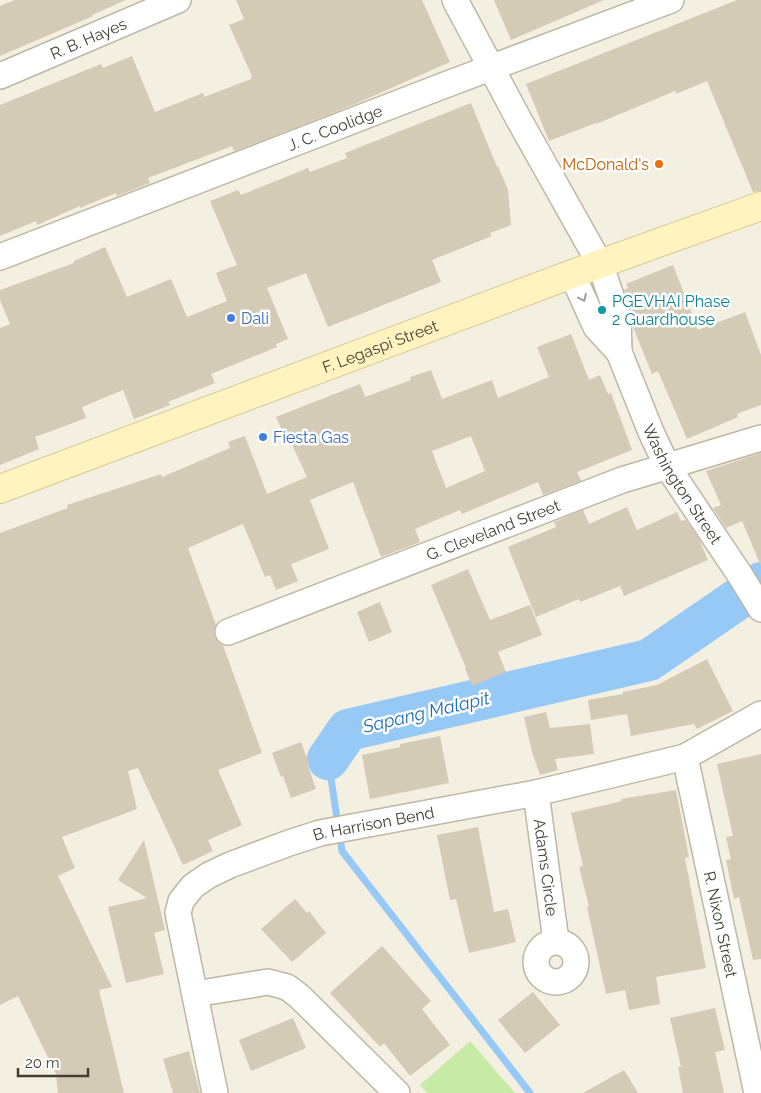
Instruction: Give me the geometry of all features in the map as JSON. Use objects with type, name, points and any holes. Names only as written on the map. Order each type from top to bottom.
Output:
[{"type":"main road","name":"F. Legaspi Street","points":[[0,489],[572,274],[761,206]]},
{"type":"street","name":"R. B. Hayes","points":[[0,76],[178,0]]},
{"type":"street","name":"Washington Street","points":[[455,0],[518,118],[600,264],[618,316],[619,352]]},
{"type":"street","name":"J. C. Coolidge","points":[[0,257],[491,67],[671,0]]},
{"type":"street","name":"Washington Street","points":[[518,118],[520,157]]},
{"type":"street","name":"Washington Street","points":[[572,274],[596,326],[619,352],[651,432],[667,466],[759,605]]},
{"type":"street","name":"G. Cleveland Street","points":[[228,632],[622,480],[761,438]]},
{"type":"street","name":"B. Harrison Bend","points":[[216,1093],[178,913],[181,901],[193,886],[209,875],[230,865],[320,833],[536,794],[685,757],[761,714]]},
{"type":"street","name":"R. Nixon Street","points":[[685,757],[757,1093]]},
{"type":"street","name":"Adams Circle","points":[[536,794],[556,941]]},
{"type":"street","points":[[195,994],[268,982],[287,987],[299,996],[397,1093]]},
{"type":"green space","points":[[470,1041],[515,1093],[427,1093],[420,1085]]},
{"type":"building","points":[[15,0],[126,0],[0,56],[0,6]]},
{"type":"building","points":[[236,0],[422,0],[450,62],[353,105],[274,136],[234,151],[232,146],[148,178],[150,183],[117,196],[116,193],[37,225],[36,221],[0,236],[0,105],[101,64],[103,68],[132,56],[155,112],[203,93],[204,97],[251,79],[252,76],[229,25],[244,19]]},
{"type":"building","points":[[494,0],[604,0],[511,40]]},
{"type":"building","points":[[737,0],[761,0],[761,191],[753,192],[707,81],[676,94],[675,91],[596,124],[549,141],[526,84]]},
{"type":"building","points":[[471,103],[508,190],[511,225],[490,233],[492,236],[432,260],[441,282],[328,327],[306,273],[267,288],[288,339],[276,344],[277,347],[211,374],[215,383],[168,402],[170,405],[134,419],[123,390],[82,407],[86,418],[35,437],[39,449],[0,465],[0,328],[10,324],[0,300],[0,290],[74,263],[74,261],[105,247],[127,297],[171,279],[187,317],[227,301],[216,273],[237,265],[210,201],[238,190],[241,195],[308,168],[310,172],[347,158],[345,153]]},
{"type":"building","points":[[673,265],[698,330],[745,312],[761,355],[761,405],[737,414],[738,417],[687,439],[658,371],[652,374],[633,327],[632,312],[624,290],[628,288],[626,284]]},
{"type":"building","points":[[571,334],[589,380],[600,375],[608,394],[611,393],[632,450],[577,472],[581,481],[543,495],[538,482],[462,514],[460,510],[415,529],[420,542],[381,557],[353,482],[310,500],[329,549],[291,564],[298,581],[276,590],[270,575],[265,577],[243,524],[188,548],[216,625],[214,637],[223,645],[262,753],[218,770],[242,825],[208,840],[213,851],[183,865],[138,768],[128,771],[137,809],[62,837],[75,868],[58,876],[112,987],[99,990],[124,1093],[58,1093],[56,1074],[18,996],[0,1005],[0,533],[68,508],[67,505],[161,474],[162,477],[230,448],[228,442],[245,436],[267,494],[307,477],[288,436],[285,437],[276,417],[360,384],[365,397],[411,380],[410,377],[431,370],[442,399],[492,380],[498,398],[549,377],[537,347]],"holes":[[[471,436],[485,471],[446,488],[432,451]]]},
{"type":"building","points":[[761,453],[761,566],[742,521],[726,528],[713,508],[721,505],[706,471]]},
{"type":"building","points":[[627,507],[637,530],[677,512],[681,521],[686,520],[699,539],[708,560],[624,596],[620,586],[580,602],[579,599],[536,617],[508,547],[556,527],[554,522],[583,510],[589,524]]},
{"type":"building","points":[[468,569],[490,620],[530,605],[542,635],[498,652],[506,672],[472,686],[431,585]]},
{"type":"building","points":[[380,602],[392,632],[369,642],[357,612]]},
{"type":"building","points":[[707,659],[733,711],[697,729],[694,724],[631,736],[627,714],[591,720],[588,700],[623,694],[623,692],[657,685]]},
{"type":"building","points":[[546,712],[550,728],[590,724],[594,754],[555,759],[558,770],[540,775],[532,752],[524,717]]},
{"type":"building","points":[[440,736],[449,783],[370,799],[362,755],[400,747],[400,744]]},
{"type":"building","points":[[301,742],[316,789],[291,798],[272,753]]},
{"type":"building","points":[[761,754],[761,959],[753,960],[739,897],[734,899],[726,860],[731,859],[726,837],[733,836],[717,764]]},
{"type":"building","points":[[676,790],[689,857],[685,858],[706,968],[656,977],[660,1004],[629,1010],[625,990],[606,994],[587,907],[589,906],[579,867],[583,866],[571,813],[622,801],[621,799]]},
{"type":"building","points":[[478,827],[494,912],[508,909],[516,942],[469,953],[456,899],[450,900],[437,835]]},
{"type":"building","points":[[144,840],[165,930],[154,933],[164,974],[126,983],[108,907],[147,898],[118,880]]},
{"type":"building","points":[[295,899],[307,913],[309,911],[326,933],[292,962],[261,929]]},
{"type":"building","points":[[382,946],[431,1001],[422,1009],[450,1045],[410,1076],[384,1043],[380,1047],[330,993]]},
{"type":"building","points":[[533,992],[560,1025],[525,1053],[498,1020]]},
{"type":"building","points":[[715,1008],[725,1050],[715,1052],[724,1093],[683,1093],[678,1067],[681,1067],[670,1018]]},
{"type":"building","points":[[293,1018],[306,1048],[251,1071],[239,1040]]},
{"type":"building","points":[[189,1051],[200,1093],[173,1093],[163,1059]]},
{"type":"building","points":[[624,1070],[638,1093],[583,1093]]},
{"type":"waterway","name":"Sapang Malapit","points":[[328,759],[348,730],[649,660],[761,583]]},
{"type":"waterway","name":"Sapang Malapit","points":[[328,759],[342,851],[530,1093]]},
{"type":"place","name":"McDonald's","points":[[659,164]]},
{"type":"place","name":"PGEVHAI Phase 2 Guardhouse","points":[[602,310]]},
{"type":"place","name":"Dali","points":[[231,318]]},
{"type":"place","name":"Fiesta Gas","points":[[263,437]]}]
